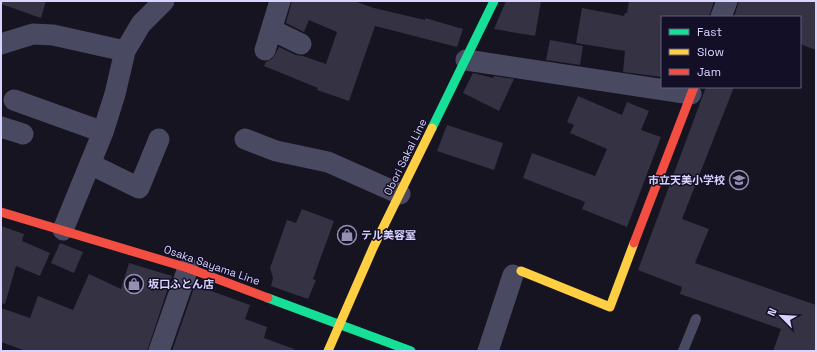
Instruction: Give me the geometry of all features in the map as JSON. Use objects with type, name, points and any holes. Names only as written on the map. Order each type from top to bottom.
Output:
[{"type":"main road","name":"Obori Sakai Line","points":[[328,351],[339,324],[400,194],[494,1]]},
{"type":"main road","points":[[517,273],[610,306],[693,91]]},
{"type":"main road","name":"Osaka Sayama Line","points":[[1,212],[188,268],[411,351]]},
{"type":"street","points":[[63,230],[103,132],[115,94],[125,51],[141,24],[161,1]]},
{"type":"street","points":[[265,50],[280,1]]},
{"type":"street","points":[[721,16],[727,1]]},
{"type":"street","points":[[272,30],[301,44]]},
{"type":"street","points":[[1,44],[33,34],[54,35],[125,51]]},
{"type":"street","points":[[466,60],[661,87]]},
{"type":"street","points":[[671,88],[693,91]]},
{"type":"street","points":[[14,100],[103,132]]},
{"type":"street","points":[[1,127],[23,134]]},
{"type":"street","points":[[90,164],[139,188],[159,139]]},
{"type":"street","points":[[245,139],[276,151],[328,162],[400,194]]},
{"type":"street","points":[[159,351],[188,268]]},
{"type":"street","points":[[488,351],[517,273]]},
{"type":"lane","points":[[683,351],[696,319]]},
{"type":"building","points":[[1,1],[46,1],[41,18],[1,4]]},
{"type":"building","points":[[292,1],[354,1],[374,8],[425,20],[425,18],[463,29],[457,47],[375,26],[349,101],[317,90],[318,88],[264,66],[266,62],[273,58],[279,47],[296,55],[326,64],[337,32],[309,20],[304,32],[286,23]]},
{"type":"building","points":[[506,1],[541,1],[535,36],[494,29]]},
{"type":"building","points":[[629,1],[714,1],[709,16],[661,16],[661,77],[623,72],[625,51],[576,43],[582,8],[624,16],[625,13],[627,13]]},
{"type":"building","points":[[739,1],[816,1],[816,50],[801,44],[801,16],[734,16]]},
{"type":"building","points":[[550,40],[583,46],[580,65],[546,60]]},
{"type":"building","points":[[473,73],[493,78],[494,76],[514,79],[499,111],[463,93]]},
{"type":"building","points":[[706,88],[734,88],[682,219],[709,229],[695,263],[816,305],[816,351],[773,351],[781,329],[680,294],[682,287],[638,270]]},
{"type":"building","points":[[578,96],[622,115],[627,102],[649,111],[641,130],[661,137],[627,227],[582,209],[585,202],[523,178],[532,153],[595,176],[607,149],[570,133],[574,125],[567,122]]},
{"type":"building","points":[[447,125],[503,143],[494,170],[437,151]]},
{"type":"building","points":[[302,209],[334,221],[313,279],[316,280],[308,299],[271,286],[273,278],[270,268],[287,220],[296,223]]},
{"type":"building","points":[[1,226],[24,234],[22,241],[50,253],[40,276],[16,266],[5,304],[1,303]]},
{"type":"building","points":[[60,243],[83,252],[74,273],[51,263]]},
{"type":"building","points":[[129,263],[172,276],[147,351],[26,351],[1,342],[1,308],[30,318],[38,296],[73,310],[89,274],[121,289]]},
{"type":"building","points":[[195,285],[250,305],[245,319],[267,327],[264,338],[294,349],[294,351],[172,351]]},
{"type":"traffic: fast","points":[[432,128],[494,1]]},
{"type":"traffic: fast","points":[[268,298],[411,351]]},
{"type":"traffic: slow","points":[[328,351],[373,248],[432,128]]},
{"type":"traffic: slow","points":[[521,271],[610,307],[634,243]]},
{"type":"traffic: jam","points":[[634,243],[694,88]]},
{"type":"traffic: jam","points":[[1,212],[188,268],[268,298]]},
{"type":"place","name":"市立天美小学校","points":[[739,180]]},
{"type":"place","name":"テル美容室","points":[[347,235]]},
{"type":"place","name":"坂口ふとん店","points":[[134,284]]}]
